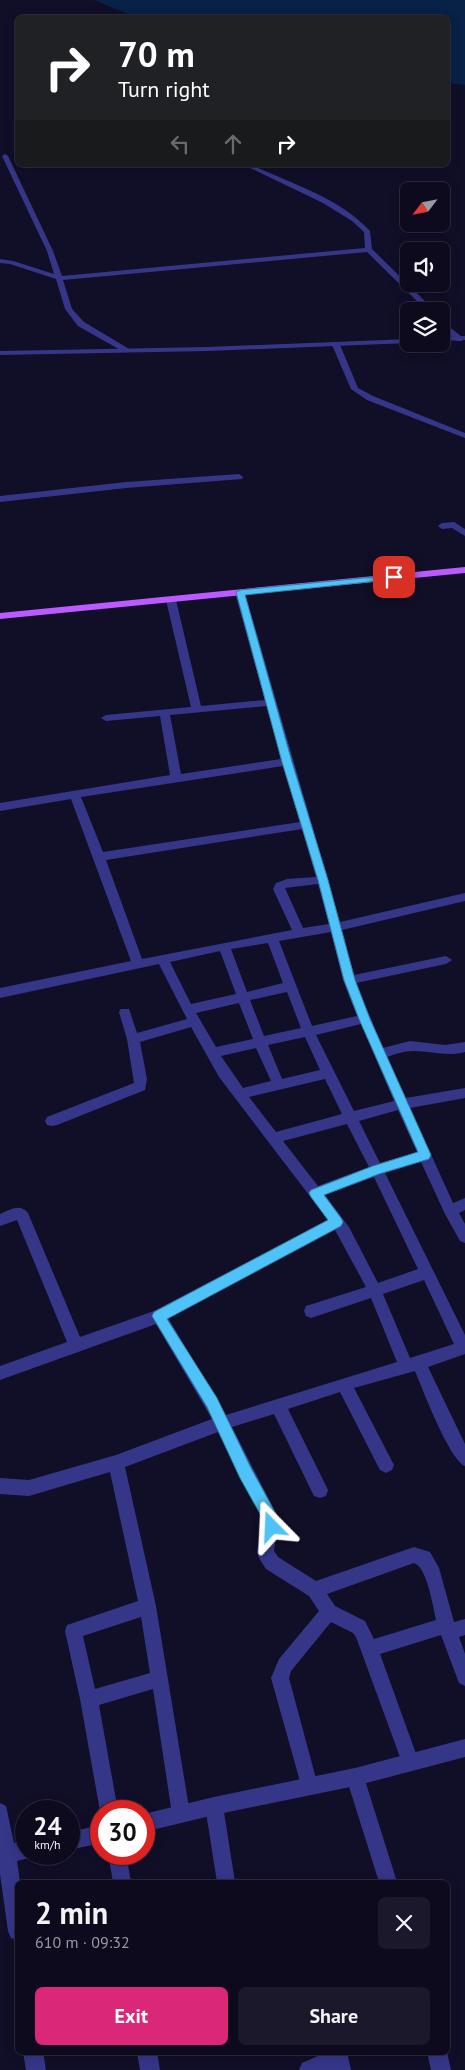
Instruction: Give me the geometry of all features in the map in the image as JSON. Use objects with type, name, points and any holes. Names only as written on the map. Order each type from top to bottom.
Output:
[{"type":"main road","points":[[0,616],[465,570]]},
{"type":"street","points":[[5,156],[50,251],[69,309],[81,324],[127,350]]},
{"type":"street","points":[[252,167],[301,188],[358,222],[367,231],[369,250],[422,302]]},
{"type":"street","points":[[0,261],[11,262],[59,278],[369,250]]},
{"type":"street","points":[[450,329],[462,338]]},
{"type":"street","points":[[0,353],[400,341]]},
{"type":"street","points":[[336,344],[355,389],[370,398],[465,436]]},
{"type":"street","points":[[0,499],[126,485],[239,478]]},
{"type":"street","points":[[442,526],[454,525],[465,533]]},
{"type":"street","points":[[240,592],[350,980],[379,1054],[450,1210],[465,1237]]},
{"type":"street","points":[[171,600],[197,710]]},
{"type":"street","points":[[106,718],[270,703]]},
{"type":"street","points":[[165,712],[176,778]]},
{"type":"street","points":[[0,807],[287,762]]},
{"type":"street","points":[[75,795],[138,964]]},
{"type":"street","points":[[99,856],[306,825]]},
{"type":"street","points":[[299,934],[279,889],[280,886],[287,883],[323,880]]},
{"type":"street","points":[[0,993],[224,946],[336,927],[465,897]]},
{"type":"street","points":[[0,1486],[30,1488],[116,1463],[222,1423],[464,1347],[308,1031],[272,938]]},
{"type":"street","points":[[224,946],[242,997],[278,1083]]},
{"type":"street","points":[[163,959],[191,1016],[212,1053],[239,1094],[274,1138],[356,1250],[413,1364],[465,1458]]},
{"type":"street","points":[[350,980],[446,960]]},
{"type":"street","points":[[133,1039],[242,997],[291,986]]},
{"type":"street","points":[[52,1121],[140,1086],[141,1079],[133,1039],[125,1012]]},
{"type":"street","points":[[212,1053],[364,1019]]},
{"type":"street","points":[[379,1054],[416,1046],[443,1051],[463,1050]]},
{"type":"street","points":[[239,1094],[278,1083],[328,1073]]},
{"type":"street","points":[[274,1138],[402,1104],[465,1093]]},
{"type":"street","points":[[315,1193],[425,1155]]},
{"type":"street","points":[[450,1210],[465,1204]]},
{"type":"street","points":[[0,1220],[18,1213],[22,1215],[76,1345]]},
{"type":"street","points":[[0,1373],[159,1316],[337,1222]]},
{"type":"street","points":[[311,1311],[427,1273]]},
{"type":"street","points":[[159,1316],[188,1361],[271,1519],[272,1527],[264,1552],[272,1563],[315,1590],[329,1612],[359,1627],[366,1637],[410,1762]]},
{"type":"street","points":[[344,1384],[386,1465]]},
{"type":"street","points":[[278,1406],[320,1490]]},
{"type":"street","points":[[116,1463],[148,1606],[181,1814]]},
{"type":"street","points":[[315,1590],[414,1555],[424,1558],[430,1568],[447,1629],[465,1677]]},
{"type":"street","points":[[107,1800],[89,1699],[73,1631],[148,1606]]},
{"type":"street","points":[[309,1786],[280,1678],[285,1665],[329,1612]]},
{"type":"street","points":[[370,1648],[447,1629],[465,1627]]},
{"type":"street","points":[[89,1699],[159,1679]]},
{"type":"street","points":[[155,1820],[214,1806],[355,1777],[465,1748]]},
{"type":"street","points":[[355,1777],[387,1880]]},
{"type":"street","points":[[214,1806],[226,1880]]},
{"type":"street","points":[[0,1812],[4,1855],[15,1915]]},
{"type":"street","points":[[119,1865],[122,1880]]},
{"type":"street","points":[[34,2055],[36,2070]]},
{"type":"street","points":[[148,2055],[150,2070]]},
{"type":"street","points":[[438,2055],[441,2070]]},
{"type":"street","points":[[309,2070],[339,2060]]},
{"type":"water","points":[[94,0],[465,0],[465,85],[450,83],[450,15],[130,15]]},
{"type":"route","points":[[272,1527],[271,1519],[246,1473],[212,1402],[159,1316],[337,1222],[315,1193],[425,1155],[364,1019],[350,980],[240,592],[394,577]]}]
